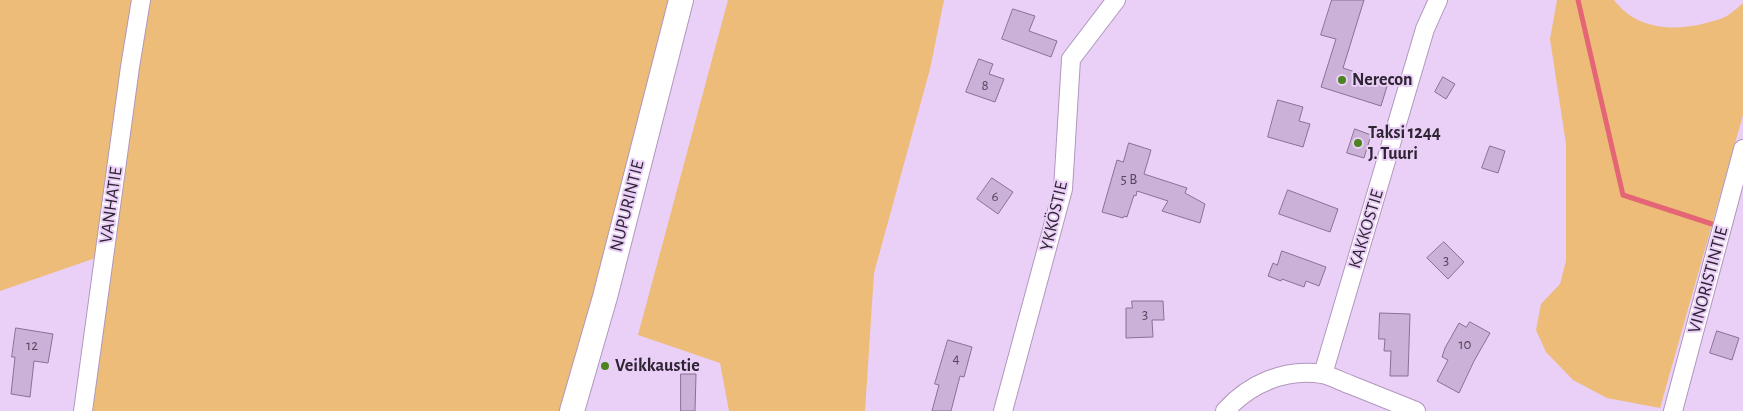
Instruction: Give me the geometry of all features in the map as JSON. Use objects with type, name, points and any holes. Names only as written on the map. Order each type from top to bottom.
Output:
[{"type":"main road","name":"NUPURINTIE","points":[[572,411],[604,297],[681,0]]},
{"type":"street","name":"VANHATIE","points":[[83,411],[130,67],[141,0]]},
{"type":"street","name":"YKKÖSTIE","points":[[1003,411],[1063,189],[1071,59],[1116,0]]},
{"type":"street","name":"KAKKOSTIE","points":[[1323,374],[1421,42],[1438,0]]},
{"type":"street","name":"VINORISTINTIE","points":[[1673,411],[1743,149]]},
{"type":"street","points":[[1225,411],[1263,381],[1281,376],[1300,374],[1323,374],[1416,411]]},
{"type":"shaded area","points":[[0,0],[671,0],[603,261],[559,411],[93,411],[94,381],[113,252],[0,291]]},
{"type":"shaded area","points":[[728,0],[944,0],[930,69],[874,273],[865,411],[729,411],[720,363],[638,335]]},
{"type":"shaded area","points":[[1557,0],[1614,0],[1633,17],[1655,26],[1668,27],[1693,26],[1720,19],[1730,14],[1743,3],[1743,115],[1660,408],[1607,398],[1573,380],[1546,352],[1536,330],[1541,304],[1560,284],[1566,261],[1566,144],[1550,39]]},
{"type":"building","points":[[1332,0],[1364,0],[1343,68],[1388,83],[1381,106],[1321,87],[1336,39],[1321,35]]},
{"type":"building","points":[[1013,9],[1035,16],[1029,31],[1057,41],[1051,57],[1002,39]]},
{"type":"building","points":[[979,59],[993,64],[989,74],[1004,79],[995,102],[966,92]]},
{"type":"building","points":[[1443,77],[1455,84],[1446,99],[1435,92]]},
{"type":"building","points":[[1278,100],[1303,107],[1299,121],[1310,124],[1303,147],[1268,137]]},
{"type":"building","points":[[1355,129],[1371,135],[1364,158],[1347,153]]},
{"type":"building","points":[[1129,143],[1151,150],[1144,174],[1187,188],[1185,193],[1205,204],[1200,223],[1162,211],[1168,201],[1137,191],[1127,217],[1124,216],[1123,218],[1102,212],[1117,160],[1123,162]]},
{"type":"building","points":[[1490,146],[1505,151],[1498,173],[1482,168]]},
{"type":"building","points":[[992,178],[1013,192],[998,214],[977,199]]},
{"type":"building","points":[[1288,190],[1338,209],[1330,232],[1279,214]]},
{"type":"building","points":[[1444,242],[1464,262],[1448,279],[1427,258]]},
{"type":"building","points":[[1282,251],[1326,267],[1319,286],[1306,281],[1304,287],[1268,276],[1273,263],[1277,265]]},
{"type":"building","points":[[1132,301],[1163,301],[1164,320],[1152,320],[1153,337],[1126,338],[1126,308],[1132,308]]},
{"type":"building","points":[[1380,313],[1410,314],[1408,376],[1390,376],[1391,351],[1384,351],[1385,339],[1379,339]]},
{"type":"building","points":[[1470,322],[1490,333],[1459,393],[1437,381],[1448,360],[1442,357],[1445,348],[1459,323],[1466,327]]},
{"type":"building","points":[[16,328],[53,334],[48,363],[34,361],[30,397],[11,394],[15,357],[12,357]]},
{"type":"building","points":[[1717,331],[1739,338],[1732,360],[1710,353]]},
{"type":"building","points":[[948,340],[972,347],[964,377],[960,376],[951,411],[932,411],[939,385],[935,384]]},
{"type":"building","points":[[681,374],[696,374],[695,411],[681,411]]},
{"type":"waterway","points":[[1578,0],[1623,195],[1712,224]]},
{"type":"place","name":"Nerecon","points":[[1342,80]]},
{"type":"place","name":"Taksi 1244 J. Tuuri","points":[[1358,143]]},
{"type":"place","name":"Veikkaustie","points":[[605,366]]}]
